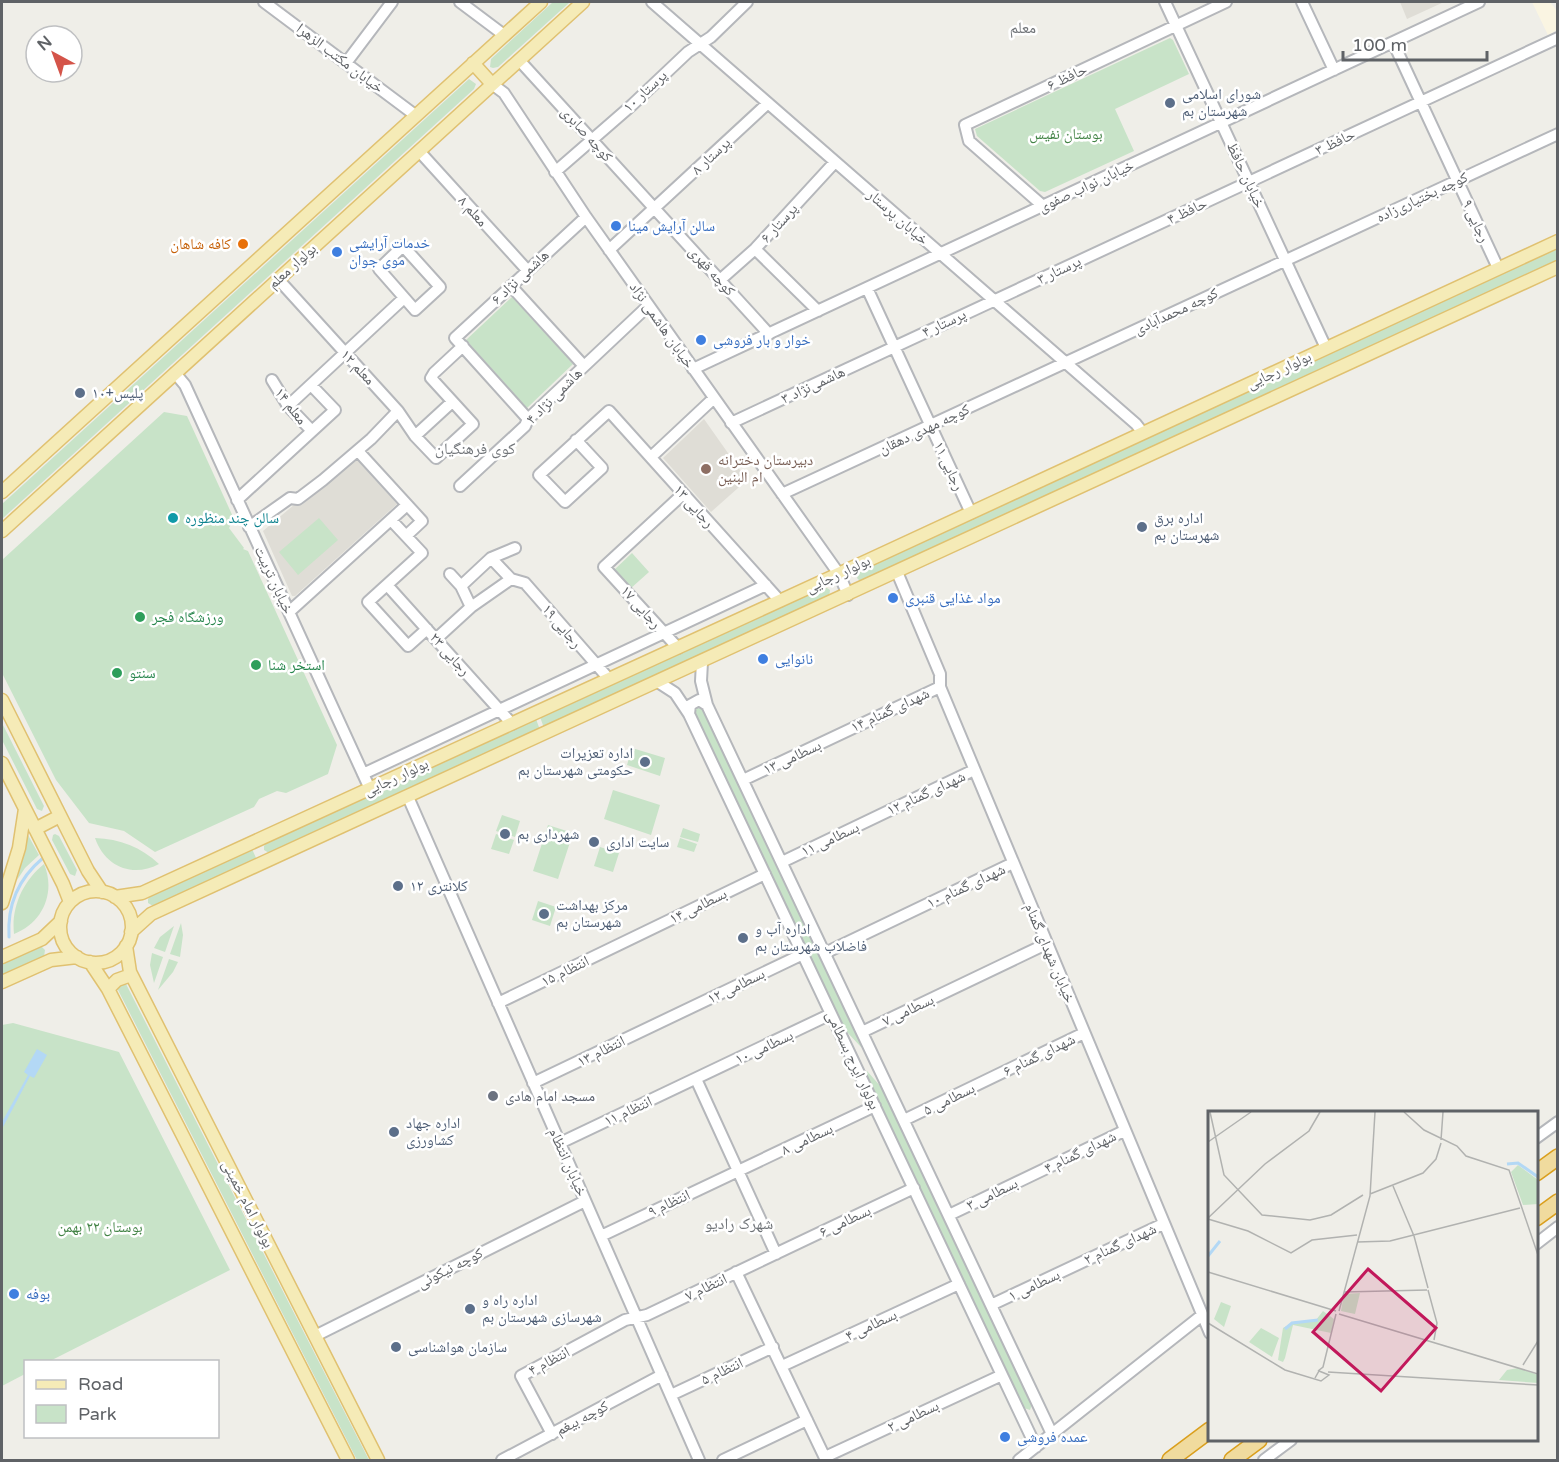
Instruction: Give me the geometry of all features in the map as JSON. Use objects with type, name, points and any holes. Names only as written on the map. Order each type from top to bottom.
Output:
[{"type":"highway","points":[[1538,1171],[1557,1157]]},
{"type":"highway","points":[[1538,1216],[1557,1202]]},
{"type":"highway","points":[[1170,1461],[1208,1431]]},
{"type":"highway","points":[[1232,1461],[1258,1441]]},
{"type":"main road","name":"بولوار معلم","points":[[2,492],[541,2]]},
{"type":"main road","name":"بولوار معلم","points":[[2,531],[583,2]]},
{"type":"main road","points":[[473,63],[492,84]]},
{"type":"main road","name":"بولوار رجایی","points":[[115,897],[142,893],[780,601],[836,570],[971,513],[1557,241]]},
{"type":"main road","name":"بولوار رجایی","points":[[131,932],[151,914],[1557,267]]},
{"type":"main road","points":[[1233,391],[1243,412]]},
{"type":"main road","points":[[2,700],[88,871],[102,892]]},
{"type":"main road","points":[[2,763],[70,902]]},
{"type":"main road","points":[[2,903],[19,848],[25,809]]},
{"type":"main road","points":[[35,829],[60,816]]},
{"type":"main road","points":[[264,837],[258,844],[258,853],[265,859],[273,858]]},
{"type":"main road","points":[[2,957],[42,939],[61,921],[70,902],[81,894],[102,892],[115,897],[129,912],[131,932],[126,945],[111,959],[90,962],[77,957],[51,960],[2,982]]},
{"type":"main road","points":[[61,921],[61,935],[64,942],[77,957]]},
{"type":"main road","name":"بولوار امام خمینی","points":[[126,945],[131,975],[378,1461]]},
{"type":"main road","name":"بولوار امام خمینی","points":[[90,962],[108,989],[348,1461]]},
{"type":"main road","points":[[108,989],[117,980],[131,975]]},
{"type":"street","name":"خیابان مکتب الزهرا","points":[[265,2],[415,115]]},
{"type":"street","points":[[346,63],[392,2]]},
{"type":"street","points":[[460,2],[504,35]]},
{"type":"street","name":"خیابان پرستار","points":[[652,2],[1136,424],[1143,433]]},
{"type":"street","name":"پرستار ۱۰","points":[[555,172],[591,138],[632,105],[688,52],[711,37],[747,2]]},
{"type":"street","name":"خیابان حافظ","points":[[1165,2],[1326,348]]},
{"type":"street","points":[[1176,26],[1226,2]]},
{"type":"street","points":[[1302,2],[1334,70]]},
{"type":"street","name":"خیابان نواب صفوی","points":[[693,369],[1479,2]]},
{"type":"street","name":"حافظ ۶","points":[[1043,206],[969,141],[965,124],[1176,26]]},
{"type":"street","name":"حافظ ۳","points":[[1249,182],[1557,38]]},
{"type":"street","name":"رجایی ۹","points":[[1393,42],[1498,268]]},
{"type":"street","name":"کوچه صابری","points":[[519,60],[655,208]]},
{"type":"street","name":"خیابان هاشمی نژاد","points":[[492,84],[504,93],[586,217],[836,570],[848,595]]},
{"type":"street","name":"پرستار ۸","points":[[609,250],[768,103]]},
{"type":"street","name":"کوچه بختیاری‌زاده","points":[[1286,260],[1557,134]]},
{"type":"street","name":"معلم ۸","points":[[419,151],[528,271]]},
{"type":"street","name":"پرستار ۶","points":[[720,280],[755,249],[835,162]]},
{"type":"street","name":"حافظ ۴","points":[[1124,240],[1249,182]]},
{"type":"street","name":"کوچه قهری","points":[[655,208],[769,334]]},
{"type":"street","name":"هاشمی نژاد ۶","points":[[452,402],[430,378],[459,342],[511,286],[586,217]]},
{"type":"street","name":"پرستار ۳","points":[[994,300],[1124,240]]},
{"type":"street","points":[[404,246],[440,287],[415,310],[404,298],[379,269],[404,246]]},
{"type":"street","points":[[755,249],[818,311]]},
{"type":"street","name":"کوچه محمدآبادی","points":[[1066,363],[1286,260]]},
{"type":"street","name":"معلم ۱۲","points":[[278,279],[398,411],[415,436],[436,458],[473,424],[452,402]]},
{"type":"street","points":[[511,286],[584,366]]},
{"type":"street","name":"رجایی ۱۱","points":[[867,288],[971,513]]},
{"type":"street","points":[[288,406],[404,298]]},
{"type":"street","name":"پرستار ۴","points":[[894,347],[994,300]]},
{"type":"street","name":"هاشمی نژاد ۴","points":[[460,486],[648,306]]},
{"type":"street","points":[[459,342],[528,419]]},
{"type":"street","name":"هاشمی‌نژاد ۳","points":[[731,423],[894,347]]},
{"type":"street","name":"کوچه مهدی دهقان","points":[[782,494],[1066,363]]},
{"type":"street","name":"خیابان تربیت","points":[[175,373],[185,386],[370,789]]},
{"type":"street","name":"معلم ۱۴","points":[[272,380],[288,406],[312,431]]},
{"type":"street","points":[[237,500],[335,410],[311,385]]},
{"type":"street","points":[[651,457],[714,398]]},
{"type":"street","points":[[415,436],[452,402]]},
{"type":"street","points":[[249,527],[290,498],[298,498],[358,451],[398,411]]},
{"type":"street","name":"رجایی ۱۳","points":[[576,441],[609,411],[780,601]]},
{"type":"street","points":[[576,441],[602,468],[565,502],[539,475],[576,441]]},
{"type":"street","points":[[358,451],[422,521],[406,536]]},
{"type":"street","name":"رجایی ۱۷","points":[[678,648],[604,567],[683,494]]},
{"type":"street","points":[[288,612],[407,505]]},
{"type":"street","points":[[391,520],[422,553],[368,602],[408,646],[427,629]]},
{"type":"street","points":[[461,586],[491,558],[515,548]]},
{"type":"street","name":"رجایی ۱۹","points":[[491,558],[511,579],[525,583],[609,679]]},
{"type":"street","name":"خیابان شهدای گمنام","points":[[897,572],[940,675],[940,687],[974,770],[1208,1331]]},
{"type":"street","points":[[450,574],[461,586],[471,607]]},
{"type":"street","points":[[436,639],[471,607],[511,579]]},
{"type":"street","name":"رجایی ۲۳","points":[[387,585],[512,724]]},
{"type":"street","points":[[363,774],[766,585]]},
{"type":"street","name":"بولوار ایرج بسطامی","points":[[702,662],[701,681],[707,705],[1052,1434]]},
{"type":"street","name":"بولوار ایرج بسطامی","points":[[658,682],[675,693],[689,714],[1036,1447]]},
{"type":"street","name":"شهدای گمنام ۱۴","points":[[841,734],[940,687]]},
{"type":"street","points":[[689,714],[690,705],[694,701],[699,700],[707,705]]},
{"type":"street","name":"بسطامی ۱۳","points":[[742,780],[841,734]]},
{"type":"street","name":"شهدای گمنام ۱۲","points":[[878,816],[974,770]]},
{"type":"street","name":"خیابان انتظام","points":[[408,797],[699,1461]]},
{"type":"street","name":"بسطامی ۱۱","points":[[782,862],[878,816]]},
{"type":"street","name":"شهدای گمنام ۱۰","points":[[825,953],[1013,864]]},
{"type":"street","name":"بسطامی ۱۴","points":[[632,939],[765,874]]},
{"type":"street","name":"انتظام ۱۵","points":[[498,1003],[632,939]]},
{"type":"street","name":"بسطامی ۷","points":[[862,1032],[1046,944]]},
{"type":"street","name":"بسطامی ۱۲","points":[[668,1018],[803,954]]},
{"type":"street","name":"بسطامی ۱۰","points":[[696,1079],[831,1014]]},
{"type":"street","name":"انتظام ۱۳","points":[[534,1083],[668,1018]]},
{"type":"street","name":"شهدای گمنام ۶","points":[[994,1077],[1084,1033]]},
{"type":"street","points":[[854,1063],[873,1055]]},
{"type":"street","name":"بسطامی ۵","points":[[904,1120],[994,1077]]},
{"type":"street","points":[[696,1079],[776,1254]]},
{"type":"street","name":"انتظام ۱۱","points":[[560,1143],[696,1079]]},
{"type":"street","name":"بسطامی ۸","points":[[738,1171],[875,1106]]},
{"type":"street","points":[[1538,1136],[1557,1122]]},
{"type":"street","name":"شهدای گمنام ۴","points":[[1036,1173],[1124,1131]]},
{"type":"street","name":"انتظام ۹","points":[[601,1236],[738,1171]]},
{"type":"street","name":"بسطامی ۳","points":[[949,1215],[1036,1173]]},
{"type":"street","name":"بسطامی ۶","points":[[776,1254],[914,1188]]},
{"type":"street","name":"کوچه نیکوئی","points":[[315,1336],[585,1201]]},
{"type":"street","name":"شهدای گمنام ۲","points":[[1077,1265],[1163,1224]]},
{"type":"street","points":[[1538,1242],[1557,1227]]},
{"type":"street","name":"انتظام ۷","points":[[636,1317],[647,1315],[776,1254]]},
{"type":"street","name":"بسطامی ۱","points":[[991,1305],[1077,1265]]},
{"type":"street","points":[[736,1272],[825,1459]]},
{"type":"street","name":"بسطامی ۴","points":[[782,1366],[959,1284]]},
{"type":"street","points":[[1019,1461],[1201,1316]]},
{"type":"street","name":"انتظام ۴","points":[[552,1434],[521,1376],[626,1320],[636,1317]]},
{"type":"street","name":"انتظام ۵","points":[[670,1395],[773,1347]]},
{"type":"street","name":"کوچه بیغم","points":[[502,1461],[662,1375]]},
{"type":"street","name":"بسطامی ۲","points":[[825,1459],[1002,1375]]},
{"type":"street","points":[[1019,1411],[1027,1416],[1032,1415],[1036,1412],[1037,1402]]},
{"type":"street","points":[[723,1461],[807,1420]]},
{"type":"street","points":[[1264,1461],[1290,1441]]},
{"type":"shaded area","points":[[1400,2],[1444,2],[1407,19]]},
{"type":"shaded area","points":[[1532,2],[1550,2],[1557,11],[1557,30],[1548,35]]},
{"type":"shaded area","name":"دبیرستان دخترانه ام البنین","points":[[704,419],[747,480],[711,512],[663,458]]},
{"type":"shaded area","points":[[355,458],[397,504],[295,596],[292,596],[263,531],[295,504],[302,505]]},
{"type":"green space","points":[[553,2],[570,2],[498,67],[490,67],[491,59]]},
{"type":"green space","name":"بوستان نفیس","points":[[1170,38],[1189,74],[1115,109],[1134,151],[1045,192],[1040,191],[977,136],[975,129]]},
{"type":"green space","points":[[469,79],[476,84],[474,89],[2,519],[2,504]]},
{"type":"green space","points":[[1557,247],[1557,260],[865,581],[857,578],[860,570]]},
{"type":"green space","points":[[512,297],[573,364],[527,408],[466,340]]},
{"type":"green space","name":"ورزشگاه فجر","points":[[164,412],[187,416],[234,519],[229,528],[243,549],[248,551],[337,745],[328,774],[286,793],[277,791],[259,799],[254,807],[155,852],[124,831],[89,823],[56,780],[2,673],[2,560]]},
{"type":"green space","points":[[319,518],[338,540],[298,575],[279,552]]},
{"type":"green space","points":[[632,553],[649,572],[630,589],[613,571]]},
{"type":"green space","points":[[822,588],[830,590],[829,597],[544,728],[540,717]]},
{"type":"green space","points":[[699,706],[861,1047],[845,1030],[695,712],[695,708]]},
{"type":"green space","points":[[536,719],[540,730],[269,853],[264,850],[267,842]]},
{"type":"green space","points":[[2,723],[44,806],[42,811],[37,809],[2,740]]},
{"type":"green space","points":[[632,748],[665,758],[660,776],[627,765]]},
{"type":"green space","points":[[613,790],[660,805],[651,835],[604,819]]},
{"type":"green space","points":[[502,815],[520,821],[515,837],[496,831]]},
{"type":"green space","points":[[548,825],[573,833],[558,879],[533,871]]},
{"type":"green space","points":[[683,828],[700,834],[698,842],[680,837]]},
{"type":"green space","points":[[55,834],[59,836],[77,870],[75,876],[70,874],[52,840]]},
{"type":"green space","points":[[496,834],[514,840],[509,854],[491,849]]},
{"type":"green space","points":[[28,835],[39,855],[25,868],[17,880]]},
{"type":"green space","points":[[95,838],[130,845],[159,864],[139,870],[121,867],[106,856]]},
{"type":"green space","points":[[680,838],[697,844],[694,852],[677,847]]},
{"type":"green space","points":[[600,847],[619,853],[613,872],[594,866]]},
{"type":"green space","points":[[252,849],[257,860],[153,906],[148,903],[151,895]]},
{"type":"green space","points":[[44,864],[48,885],[44,905],[33,922],[14,934],[14,914],[20,895],[30,878]]},
{"type":"green space","points":[[538,901],[556,907],[550,926],[532,920]]},
{"type":"green space","points":[[181,923],[183,935],[180,957],[170,954]]},
{"type":"green space","points":[[174,926],[165,952],[154,948],[160,937]]},
{"type":"green space","points":[[38,947],[45,950],[44,957],[2,975],[2,963]]},
{"type":"green space","points":[[152,953],[163,957],[154,983],[150,965]]},
{"type":"green space","points":[[169,959],[178,962],[158,990]]},
{"type":"green space","points":[[125,982],[369,1460],[357,1460],[116,986]]},
{"type":"green space","name":"بوستان ۲۲ بهمن","points":[[13,1023],[119,1052],[230,1270],[52,1360],[24,1360],[24,1375],[2,1386],[2,1025]]},
{"type":"green space","points":[[867,1071],[882,1088],[1032,1404],[1030,1410],[1024,1408],[866,1074]]},
{"type":"water","points":[[37,1049],[47,1055],[34,1078],[30,1076],[2,1129],[2,1122],[28,1075],[24,1072]]},
{"type":"waterway","points":[[9,937],[10,914],[16,893],[27,874],[43,858]]},
{"type":"place","name":"شورای اسلامی شهرستان بم","points":[[1170,103]]},
{"type":"place","name":"سالن آرایش مینا","points":[[616,226]]},
{"type":"place","name":"کافه شاهان","points":[[243,244]]},
{"type":"place","name":"خدمات آرایشی موی جوان","points":[[337,252]]},
{"type":"place","name":"خوار و بار فروشی","points":[[701,340]]},
{"type":"place","name":"پلیس+۱۰","points":[[80,393]]},
{"type":"place","name":"دبیرستان دخترانه ام البنین","points":[[706,469]]},
{"type":"place","name":"سالن چند منظوره","points":[[173,518]]},
{"type":"place","name":"اداره برق شهرستان بم","points":[[1142,527]]},
{"type":"place","name":"مواد غذایی قنبری","points":[[893,598]]},
{"type":"place","name":"ورزشگاه فجر","points":[[140,617]]},
{"type":"place","name":"نانوایی","points":[[763,659]]},
{"type":"place","name":"استخر شنا","points":[[256,665]]},
{"type":"place","name":"سنتو","points":[[117,673]]},
{"type":"place","name":"اداره تعزیرات حکومتی شهرستان بم","points":[[645,762]]},
{"type":"place","name":"شهرداری بم","points":[[505,834]]},
{"type":"place","name":"سایت اداری","points":[[594,842]]},
{"type":"place","name":"کلانتری ۱۲","points":[[398,886]]},
{"type":"place","name":"مرکز بهداشت شهرستان بم","points":[[544,914]]},
{"type":"place","name":"اداره آب و فاضلاب شهرستان بم","points":[[743,938]]},
{"type":"place","name":"مسجد امام هادی","points":[[493,1096]]},
{"type":"place","name":"اداره جهاد کشاورزی","points":[[394,1132]]},
{"type":"place","name":"بوفه","points":[[14,1294]]},
{"type":"place","name":"اداره راه و شهرسازی شهرستان بم","points":[[470,1309]]},
{"type":"place","name":"سازمان هواشناسی","points":[[396,1347]]},
{"type":"place","name":"عمده فروشی","points":[[1005,1437]]},
{"type":"district","name":"معلم","points":[[1023,27]]},
{"type":"district","name":"کوی فرهنگیان","points":[[475,448]]},
{"type":"district","name":"شهرک رادیو","points":[[739,1223]]}]
